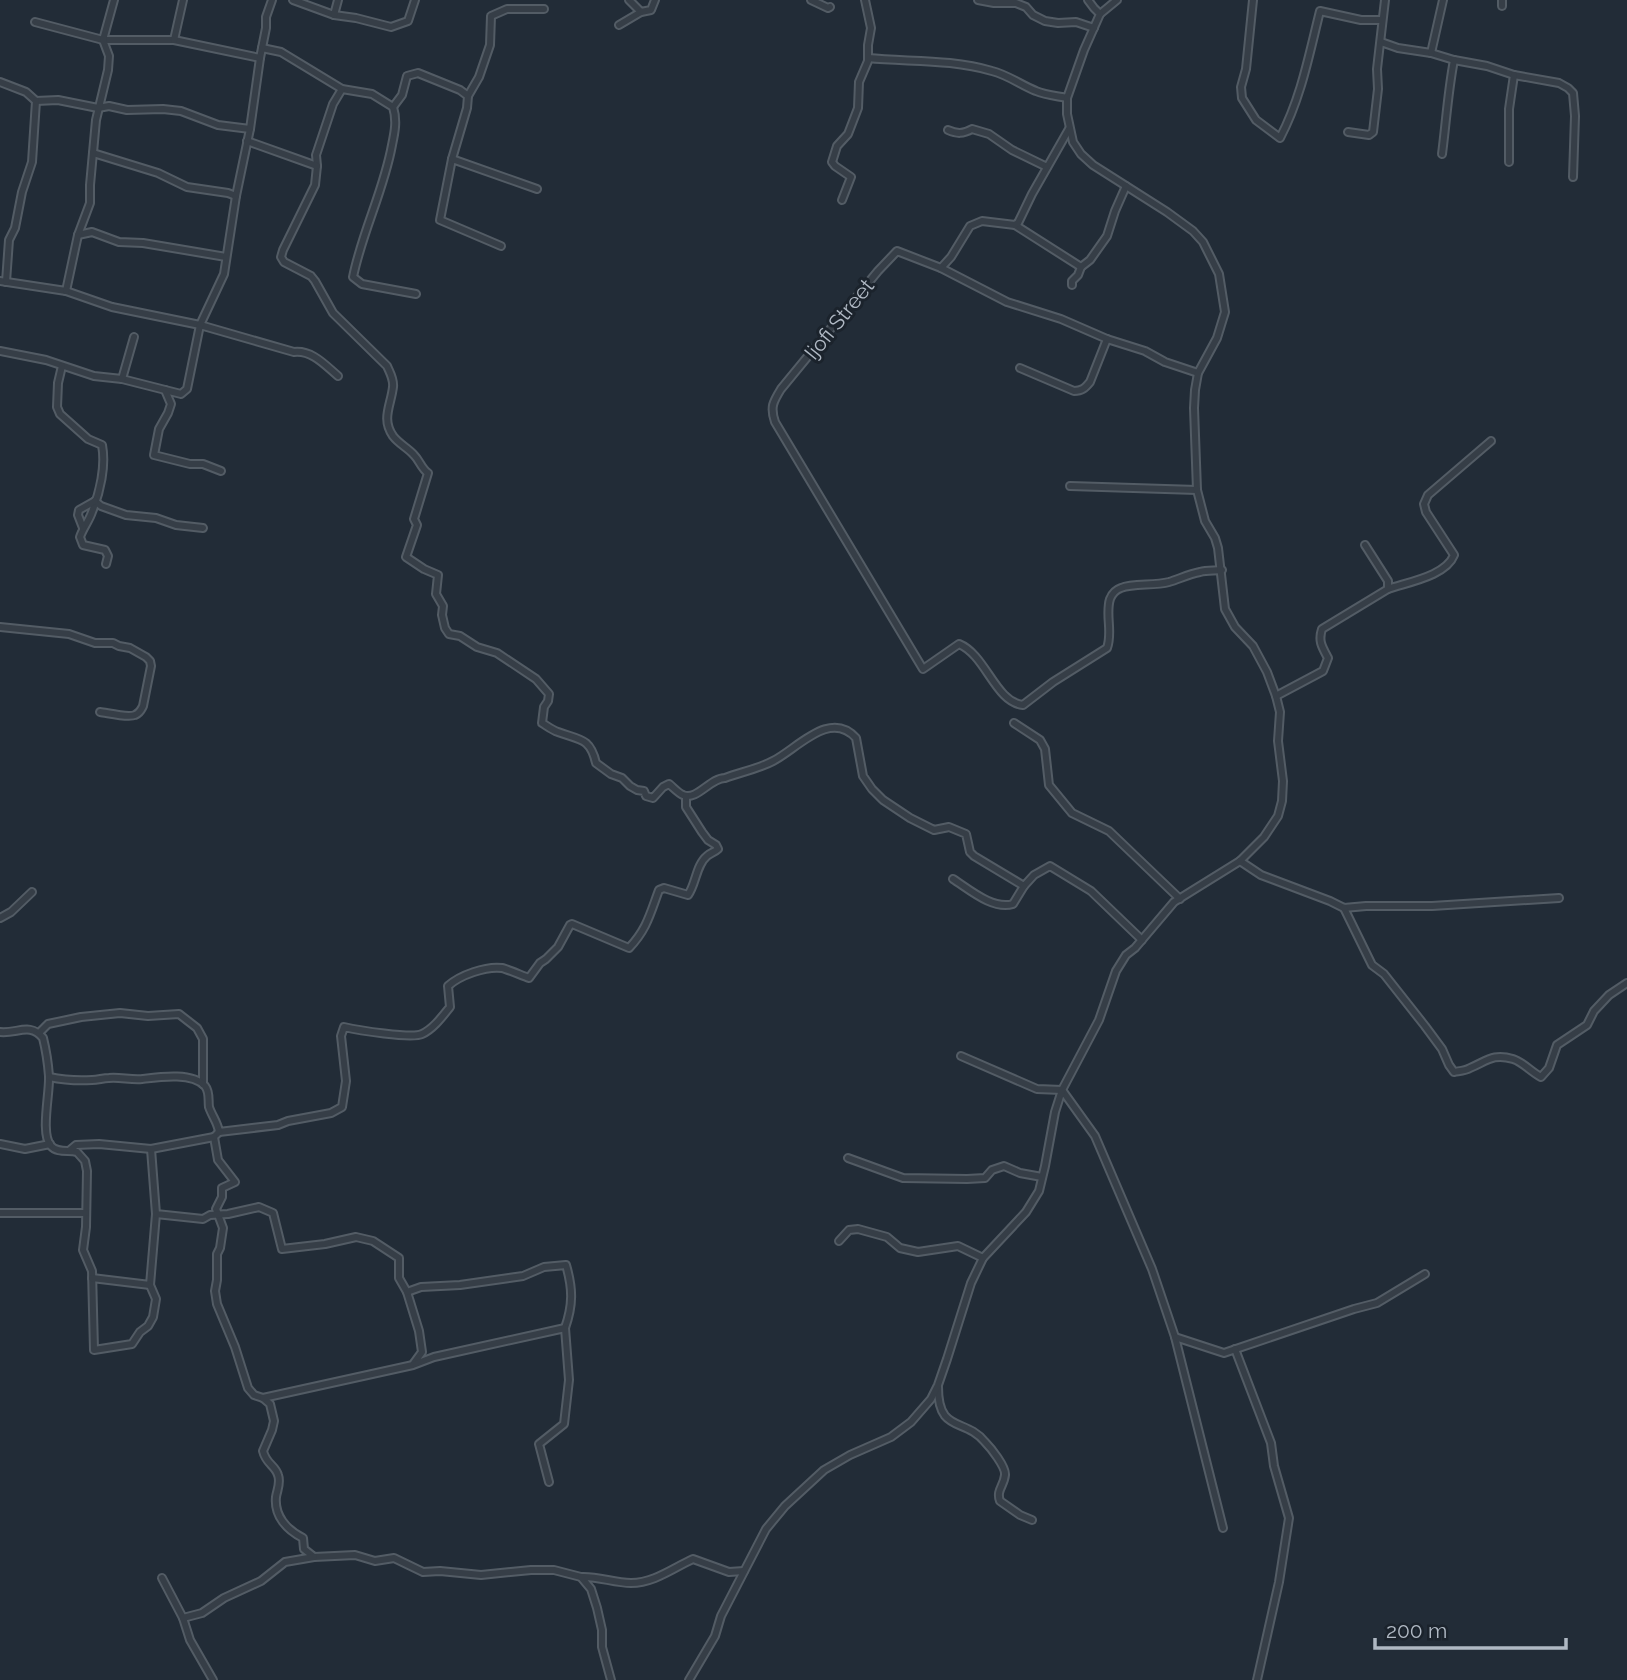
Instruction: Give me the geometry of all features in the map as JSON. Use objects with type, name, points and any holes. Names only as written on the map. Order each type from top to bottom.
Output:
[{"type":"street","points":[[66,291],[78,235],[90,203],[98,108],[108,70],[109,56],[103,40],[114,0]]},
{"type":"street","points":[[174,40],[183,0]]},
{"type":"street","points":[[0,352],[46,360],[94,376],[122,379],[181,394],[187,389],[200,325],[223,274],[250,129],[266,17],[272,0]]},
{"type":"street","points":[[293,0],[334,15],[391,27],[408,21],[415,0]]},
{"type":"street","points":[[334,15],[338,0]]},
{"type":"street","points":[[629,0],[641,12]]},
{"type":"street","points":[[619,25],[651,9],[655,0]]},
{"type":"street","points":[[811,0],[830,7]]},
{"type":"street","points":[[842,200],[851,177],[832,162],[837,146],[848,134],[858,108],[859,82],[868,58],[872,28],[865,0]]},
{"type":"street","points":[[978,0],[1016,3],[1045,21],[1076,22],[1094,28]]},
{"type":"street","points":[[1088,0],[1100,14]]},
{"type":"street","points":[[689,1680],[715,1636],[721,1616],[766,1529],[785,1506],[824,1470],[891,1437],[911,1422],[931,1399],[971,1283],[983,1258],[1026,1212],[1039,1191],[1062,1090],[1099,1020],[1116,971],[1126,955],[1174,902],[1240,861],[1264,837],[1278,816],[1282,801],[1283,781],[1278,741],[1280,712],[1276,696],[1253,646],[1235,627],[1225,609],[1218,548],[1197,490],[1195,390],[1198,373],[1223,324],[1225,312],[1219,274],[1203,242],[1193,231],[1093,165],[1080,154],[1069,129],[1067,98],[1084,50],[1100,14],[1116,0]]},
{"type":"street","points":[[1253,0],[1246,69],[1241,87],[1242,98],[1256,120],[1280,138],[1303,83],[1320,11],[1361,20],[1381,20]]},
{"type":"street","points":[[1348,132],[1369,135],[1373,132],[1381,20],[1385,0]]},
{"type":"street","points":[[1431,53],[1443,0]]},
{"type":"street","points":[[502,246],[440,220],[468,96],[479,77],[489,45],[491,16],[507,9],[544,9]]},
{"type":"street","points":[[35,22],[103,40],[174,40],[260,58]]},
{"type":"street","points":[[1381,42],[1514,75],[1559,83],[1568,88],[1573,93],[1575,116],[1573,177]]},
{"type":"street","points":[[262,48],[281,52],[341,89],[372,94],[393,107],[397,119],[388,168],[353,277],[362,284],[416,294]]},
{"type":"street","points":[[868,58],[946,61],[976,67],[1015,79],[1037,92],[1067,98]]},
{"type":"street","points":[[1442,155],[1454,60]]},
{"type":"street","points":[[393,107],[402,95],[407,76],[418,73],[460,90],[468,96]]},
{"type":"street","points":[[1509,162],[1509,109],[1514,75]]},
{"type":"street","points":[[0,82],[26,92],[36,101],[58,100],[98,108],[109,106],[127,110],[180,111],[218,125],[250,129]]},
{"type":"street","points":[[341,89],[333,104],[316,155],[315,185],[281,257],[284,262],[311,276],[333,313],[387,366],[393,386],[387,408],[387,421],[392,435],[414,454],[423,470],[428,473],[417,505],[414,519],[417,525],[407,557],[438,575],[436,594],[443,606],[444,628],[449,634],[460,636],[477,647],[497,653],[536,679],[549,694],[541,723],[588,743],[596,763],[622,778],[630,786],[644,790],[646,796],[653,798],[669,784],[683,795],[693,795],[718,778],[772,762],[819,732],[832,728],[845,730],[856,738],[863,776],[883,800],[934,830],[949,827],[966,834],[970,852],[974,856],[1024,886]]},
{"type":"street","points":[[36,101],[32,162],[22,192],[15,228],[9,240],[3,281],[66,291],[113,306],[200,325],[294,352],[299,351],[315,356],[338,376]]},
{"type":"street","points":[[948,130],[965,133],[972,129],[989,134],[1012,150],[1046,167]]},
{"type":"street","points":[[1014,225],[1018,223],[1069,129]]},
{"type":"street","points":[[247,141],[317,166]]},
{"type":"street","points":[[93,153],[158,173],[187,187],[236,196]]},
{"type":"street","points":[[452,159],[537,189]]},
{"type":"street","points":[[1072,285],[1081,267],[1090,260],[1107,236],[1126,186]]},
{"type":"street","points":[[941,268],[970,226],[982,221],[1014,225],[1081,267]]},
{"type":"street","points":[[78,235],[92,232],[119,242],[144,243],[226,257]]},
{"type":"street","name":"Ijofi Street","points":[[1198,373],[1061,319],[1007,302],[941,268],[897,251],[781,388],[771,410],[775,422],[923,669],[959,644],[968,647],[1004,695],[1015,704],[1023,705],[1053,682],[1107,648],[1110,640],[1108,609],[1115,591],[1123,587],[1169,582],[1200,572],[1222,570]]},
{"type":"street","points":[[122,379],[134,337]]},
{"type":"street","points":[[1020,368],[1074,391],[1080,391],[1090,382],[1107,339]]},
{"type":"street","points":[[62,366],[58,383],[57,407],[60,414],[88,439],[102,445],[104,453],[92,513],[80,537],[83,545],[105,550],[108,556],[106,565]]},
{"type":"street","points":[[165,390],[171,404],[159,429],[154,455],[190,464],[203,464],[221,471]]},
{"type":"street","points":[[1276,696],[1324,671],[1328,658],[1320,642],[1322,629],[1388,589],[1434,573],[1452,561],[1454,555],[1426,512],[1424,504],[1428,495],[1491,442]]},
{"type":"street","points":[[1070,486],[1197,490]]},
{"type":"street","points":[[83,528],[79,510],[95,501]]},
{"type":"street","points":[[95,501],[101,506],[127,515],[203,528]]},
{"type":"street","points":[[1365,545],[1388,581],[1388,589]]},
{"type":"street","points":[[0,627],[69,634],[95,643],[113,643],[146,657],[150,666],[140,711],[136,715],[128,716],[100,712]]},
{"type":"street","points":[[1014,723],[1040,740],[1045,749],[1049,785],[1072,813],[1109,831],[1180,899]]},
{"type":"street","points":[[70,1150],[76,1145],[99,1144],[151,1149],[331,1113],[342,1107],[346,1081],[341,1036],[344,1027],[419,1036],[433,1027],[450,1007],[448,986],[454,981],[467,974],[503,968],[529,978],[540,963],[558,947],[572,924],[629,948],[646,928],[659,890],[664,888],[688,895],[706,856],[718,849],[708,840],[686,807],[686,796]]},
{"type":"street","points":[[1240,861],[1261,876],[1344,908],[1559,898]]},
{"type":"street","points":[[953,879],[986,900],[1004,907],[1013,904],[1034,875],[1050,866],[1091,891],[1142,940]]},
{"type":"street","points":[[0,918],[11,912],[32,892]]},
{"type":"street","points":[[1344,908],[1373,965],[1384,974],[1425,1026],[1442,1049],[1454,1072],[1468,1070],[1490,1058],[1501,1057],[1514,1059],[1541,1077],[1549,1068],[1557,1045],[1587,1026],[1594,1011],[1609,995],[1627,983]]},
{"type":"street","points":[[39,1033],[48,1024],[81,1017],[120,1013],[148,1016],[179,1014],[197,1028],[203,1039],[203,1084]]},
{"type":"street","points":[[0,1032],[25,1029],[39,1033],[43,1038],[49,1077],[46,1130],[50,1144],[58,1151],[77,1152],[85,1161],[87,1171],[83,1250],[92,1271],[94,1350],[132,1344],[153,1317],[156,1299],[150,1285],[156,1214],[151,1149]]},
{"type":"street","points":[[961,1056],[1037,1089],[1062,1090]]},
{"type":"street","points":[[49,1077],[69,1081],[169,1076],[187,1078],[203,1084],[208,1091],[208,1104],[219,1129],[216,1135],[218,1160],[235,1182],[222,1188],[222,1197],[216,1209],[223,1228],[217,1254],[217,1304],[235,1346],[248,1388],[254,1395],[270,1404],[274,1421],[263,1451],[279,1476],[276,1497],[279,1516],[294,1534],[303,1538],[304,1549],[314,1557]]},
{"type":"street","points":[[1062,1090],[1095,1136],[1152,1269],[1175,1337],[1223,1528]]},
{"type":"street","points":[[0,1144],[25,1149],[50,1144]]},
{"type":"street","points":[[848,1158],[903,1178],[985,1178],[992,1170],[1004,1166],[1020,1173],[1042,1177]]},
{"type":"street","points":[[156,1214],[203,1219],[210,1215],[259,1208],[273,1213],[282,1249],[356,1237],[373,1241],[399,1258],[399,1278],[407,1292],[419,1331],[422,1352],[413,1365]]},
{"type":"street","points":[[0,1213],[86,1213]]},
{"type":"street","points":[[839,1241],[849,1230],[858,1229],[887,1237],[900,1248],[918,1252],[958,1246],[983,1258]]},
{"type":"street","points":[[407,1292],[421,1287],[460,1285],[523,1276],[544,1267],[566,1265],[571,1282],[571,1310],[565,1328],[569,1380],[564,1424],[539,1444],[549,1482]]},
{"type":"street","points":[[1175,1337],[1224,1353],[1377,1303],[1425,1274]]},
{"type":"street","points":[[92,1278],[150,1285]]},
{"type":"street","points":[[263,1398],[565,1328]]},
{"type":"street","points":[[1235,1349],[1271,1443],[1274,1466],[1289,1518],[1279,1582],[1257,1680]]},
{"type":"street","points":[[938,1385],[944,1416],[985,1440],[1004,1469],[1005,1476],[998,1492],[1000,1502],[1032,1520]]},
{"type":"street","points":[[183,1618],[202,1613],[224,1598],[261,1580],[285,1562],[314,1557],[355,1555],[376,1561],[394,1558],[424,1572],[481,1575],[554,1570],[581,1577],[592,1576],[633,1583],[670,1572],[693,1559],[729,1572],[744,1571]]},
{"type":"street","points":[[581,1577],[591,1589],[597,1608],[602,1647],[611,1680]]},
{"type":"street","points":[[162,1578],[183,1618],[190,1640],[213,1680]]}]
